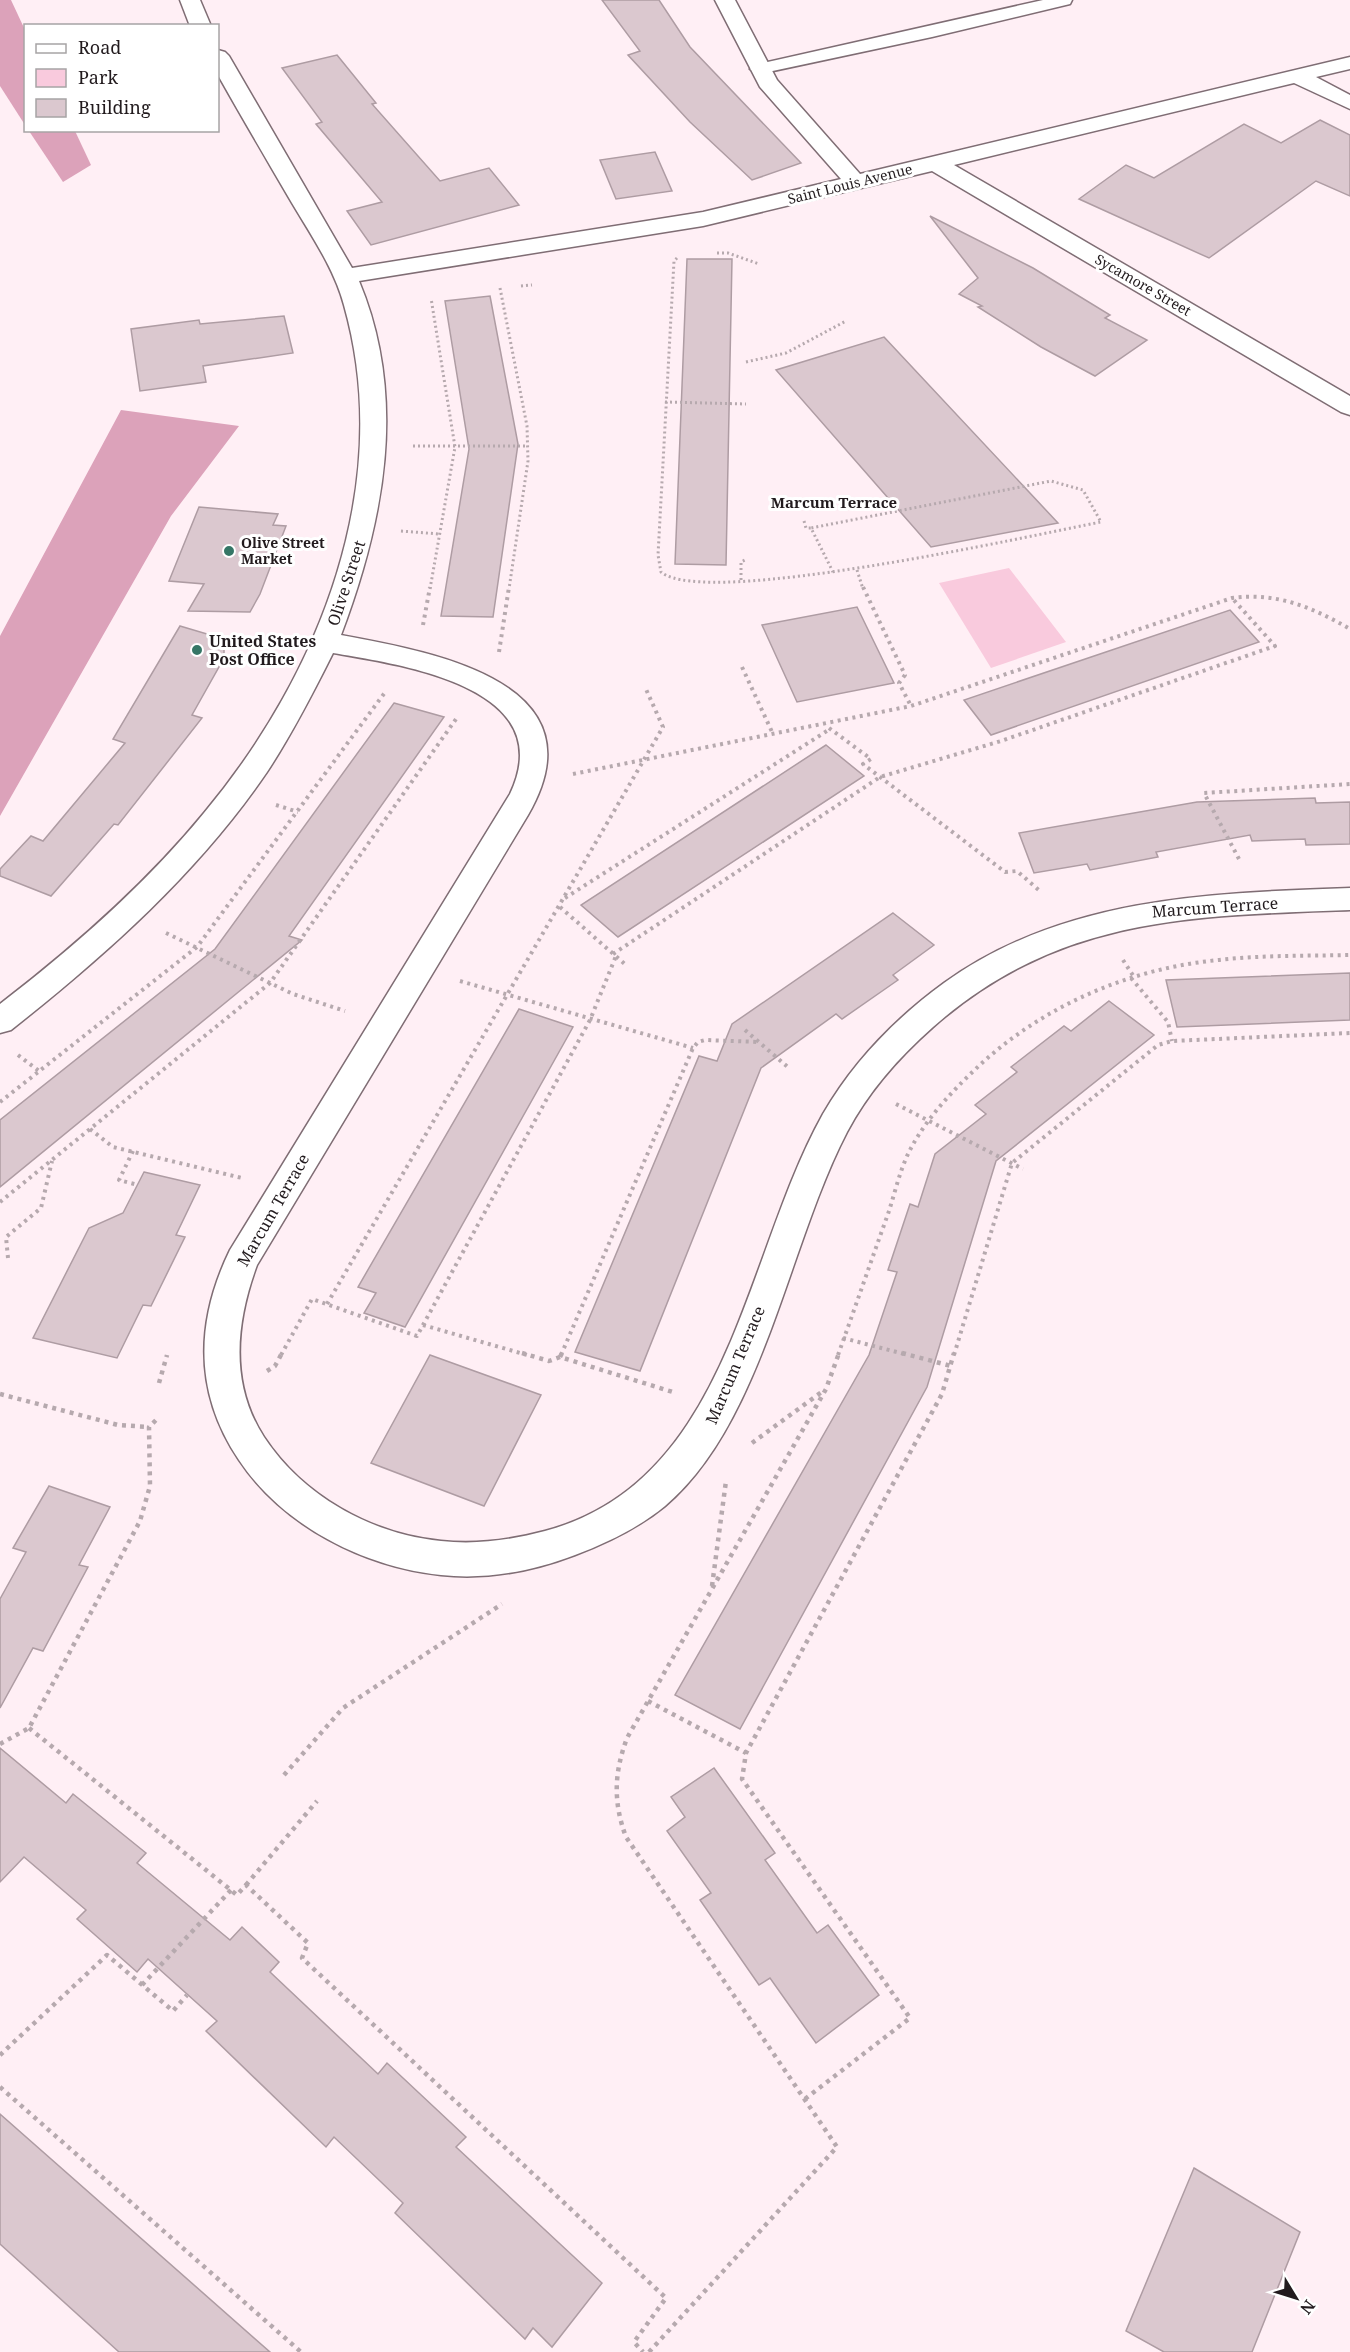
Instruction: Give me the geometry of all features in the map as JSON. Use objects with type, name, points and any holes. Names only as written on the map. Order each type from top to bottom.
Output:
[{"type":"street","points":[[190,0],[200,24]]},
{"type":"street","points":[[725,0],[759,69],[856,183]]},
{"type":"street","name":"Olive Street","points":[[0,1021],[113,927],[173,867],[217,818],[262,756],[298,696],[326,642],[345,591],[362,534],[371,482],[374,436],[373,389],[366,344],[356,305],[344,276],[219,58]]},
{"type":"street","name":"Saint Louis Avenue","points":[[344,276],[703,219],[1350,63]]},
{"type":"street","points":[[1298,76],[1350,103]]},
{"type":"street","name":"Sycamore Street","points":[[935,163],[1350,407]]},
{"type":"street","name":"Marcum Terrace","points":[[326,642],[448,667],[470,677],[508,701],[529,730],[534,749],[530,783],[518,808],[261,1226],[242,1260],[229,1293],[221,1369],[230,1409],[250,1450],[280,1484],[312,1511],[357,1536],[409,1553],[458,1560],[511,1555],[559,1544],[607,1525],[645,1500],[682,1465],[709,1428],[727,1390],[833,1126],[858,1085],[886,1051],[961,988],[1000,962],[1045,941],[1141,913],[1186,906],[1350,899]]},
{"type":"lane","points":[[759,69],[932,32],[1064,0]]},
{"type":"path","points":[[717,254],[728,252],[759,264]]},
{"type":"path","points":[[682,255],[674,261],[658,555],[661,572],[675,580],[691,583],[857,570],[1101,522],[1083,490],[1051,480],[811,528],[806,528],[804,521]]},
{"type":"path","points":[[489,289],[532,285]]},
{"type":"path","points":[[496,662],[526,473],[527,446],[527,426],[500,288]]},
{"type":"path","points":[[423,625],[455,447],[430,294]]},
{"type":"path","points":[[746,362],[761,362],[787,354],[846,321]]},
{"type":"path","points":[[665,402],[746,404]]},
{"type":"path","points":[[403,446],[527,446]]},
{"type":"path","points":[[811,528],[833,572]]},
{"type":"path","points":[[393,531],[439,534]]},
{"type":"path","points":[[741,580],[741,562],[745,560]]},
{"type":"path","points":[[857,570],[865,595],[905,675],[899,683],[911,706]]},
{"type":"path","points":[[562,776],[911,706],[1232,598],[1251,594],[1284,599],[1315,609],[1350,629]]},
{"type":"path","points":[[260,1376],[275,1366],[312,1299],[417,1336],[590,1020],[615,955],[880,777],[1001,741],[1275,646],[1232,598]]},
{"type":"path","points":[[742,667],[773,734]]},
{"type":"path","points":[[0,1102],[197,947],[389,686]]},
{"type":"path","points":[[327,1304],[663,727],[645,687]]},
{"type":"path","points":[[0,1203],[270,983],[456,719]]},
{"type":"path","points":[[823,724],[871,759],[862,764],[1005,872],[1017,872],[1041,892]]},
{"type":"path","points":[[563,900],[830,729]]},
{"type":"path","points":[[1239,859],[1204,793],[1350,784]]},
{"type":"path","points":[[272,804],[298,812]]},
{"type":"path","points":[[559,907],[627,966]]},
{"type":"path","points":[[162,931],[293,994],[350,1013]]},
{"type":"path","points":[[649,2352],[837,2147],[626,1837],[618,1818],[614,1798],[618,1757],[826,1389],[896,1183],[910,1150],[928,1120],[954,1088],[1018,1033],[1054,1010],[1092,992],[1132,977],[1202,961],[1350,955]]},
{"type":"path","points":[[1129,968],[1132,977],[1167,1022],[1172,1041]]},
{"type":"path","points":[[458,980],[693,1048]]},
{"type":"path","points":[[745,1030],[790,1069]]},
{"type":"path","points":[[805,2099],[910,2018],[742,1779],[746,1753],[942,1394],[1012,1163],[1158,1045],[1172,1041],[1350,1033]]},
{"type":"path","points":[[560,1357],[693,1048],[698,1042],[705,1040],[759,1042]]},
{"type":"path","points":[[10,1048],[39,1071]]},
{"type":"path","points":[[889,1101],[1023,1169]]},
{"type":"path","points":[[90,1129],[113,1146],[251,1180]]},
{"type":"path","points":[[134,1151],[119,1180],[138,1185]]},
{"type":"path","points":[[8,1258],[6,1237],[41,1208],[52,1160]]},
{"type":"path","points":[[423,1325],[549,1361],[560,1357],[686,1397]]},
{"type":"path","points":[[843,1338],[951,1366]]},
{"type":"path","points":[[159,1383],[167,1355]]},
{"type":"path","points":[[747,1446],[826,1389]]},
{"type":"path","points":[[0,1394],[118,1425],[149,1427]]},
{"type":"path","points":[[0,1744],[29,1728],[146,1506],[151,1474],[149,1427],[156,1420]]},
{"type":"path","points":[[712,1589],[728,1471]]},
{"type":"path","points":[[284,1775],[343,1708],[502,1604]]},
{"type":"path","points":[[648,1701],[746,1753]]},
{"type":"path","points":[[29,1728],[237,1894],[317,1801]]},
{"type":"path","points":[[246,1885],[308,1943],[302,1958],[666,2298],[634,2342],[643,2352]]},
{"type":"path","points":[[142,1984],[232,1889]]},
{"type":"path","points":[[0,2055],[107,1955],[173,2011],[187,1995]]},
{"type":"path","points":[[0,2087],[301,2352]]},
{"type":"green space","points":[[1009,568],[1066,642],[991,668],[939,583]]},
{"type":"shaded area","points":[[0,0],[11,0],[24,28],[24,123],[0,86]]},
{"type":"shaded area","points":[[30,132],[75,132],[91,165],[63,182]]},
{"type":"shaded area","points":[[121,410],[239,426],[171,516],[0,816],[0,636]]},
{"type":"building","points":[[602,0],[659,0],[690,47],[801,163],[752,180],[690,122],[628,55],[640,51]]},
{"type":"building","points":[[337,55],[376,103],[372,104],[440,181],[489,168],[519,205],[371,245],[347,211],[382,202],[316,124],[322,122],[282,68]]},
{"type":"building","points":[[1320,120],[1350,135],[1350,196],[1316,181],[1209,258],[1079,199],[1126,165],[1154,178],[1244,124],[1281,143]]},
{"type":"building","points":[[655,152],[672,191],[616,199],[600,160]]},
{"type":"building","points":[[930,216],[1033,268],[1110,315],[1105,318],[1147,340],[1095,376],[1041,347],[978,307],[982,306],[959,294],[978,278]]},
{"type":"building","points":[[687,259],[732,259],[726,565],[675,564]]},
{"type":"building","points":[[490,296],[518,444],[493,617],[441,616],[469,449],[445,301]]},
{"type":"building","points":[[284,316],[293,353],[203,366],[206,382],[140,391],[131,329],[199,320],[200,324]]},
{"type":"building","points":[[884,337],[1058,523],[931,547],[776,370]]},
{"type":"building","name":"Olive Street Market","points":[[199,507],[278,514],[273,525],[286,526],[260,594],[250,612],[188,611],[204,584],[169,581]]},
{"type":"building","points":[[857,607],[894,683],[797,702],[762,625]]},
{"type":"building","points":[[1230,610],[1259,642],[991,735],[964,700]]},
{"type":"building","points":[[180,626],[224,639],[224,658],[192,715],[202,718],[118,825],[114,824],[51,896],[0,876],[0,869],[31,836],[43,841],[125,743],[113,739]]},
{"type":"building","points":[[394,703],[444,717],[289,936],[302,940],[0,1187],[0,1120],[215,949]]},
{"type":"building","points":[[826,745],[864,776],[618,937],[581,905]]},
{"type":"building","points":[[1315,798],[1316,803],[1350,802],[1350,844],[1306,845],[1305,839],[1252,841],[1250,835],[1156,852],[1158,857],[1090,870],[1087,864],[1034,873],[1019,833],[1197,802]]},
{"type":"building","points":[[893,913],[934,945],[893,975],[898,980],[842,1019],[836,1014],[761,1068],[640,1371],[575,1352],[699,1056],[717,1061],[732,1024]]},
{"type":"building","points":[[1350,973],[1350,1020],[1177,1027],[1166,980]]},
{"type":"building","points":[[1109,1001],[1154,1035],[996,1161],[927,1387],[740,1729],[675,1695],[869,1355],[897,1272],[888,1270],[910,1204],[918,1207],[935,1154],[986,1114],[975,1105],[1017,1072],[1011,1067],[1064,1026],[1071,1031]]},
{"type":"building","points":[[519,1009],[573,1027],[405,1327],[364,1313],[376,1293],[358,1287]]},
{"type":"building","points":[[144,1172],[200,1185],[176,1235],[185,1237],[151,1306],[143,1305],[117,1358],[33,1338],[89,1228],[123,1213]]},
{"type":"building","points":[[430,1355],[541,1395],[484,1506],[371,1463]]},
{"type":"building","points":[[49,1486],[110,1507],[79,1565],[88,1567],[43,1651],[33,1648],[0,1708],[0,1599],[26,1552],[13,1548]]},
{"type":"building","points":[[0,1748],[66,1803],[73,1794],[146,1853],[137,1863],[230,1940],[242,1927],[279,1962],[270,1972],[378,2074],[387,2063],[466,2137],[456,2147],[602,2283],[552,2347],[533,2328],[525,2339],[395,2213],[403,2203],[334,2137],[326,2147],[206,2031],[217,2021],[148,1959],[137,1972],[77,1919],[86,1910],[24,1857],[0,1882]]},
{"type":"building","points":[[714,1768],[775,1853],[765,1860],[817,1933],[828,1925],[879,1995],[816,2043],[770,1978],[759,1985],[700,1900],[711,1893],[667,1831],[685,1817],[671,1797]]},
{"type":"building","points":[[0,2114],[270,2352],[119,2352],[0,2244]]},
{"type":"building","points":[[1194,2168],[1300,2232],[1252,2352],[1164,2352],[1126,2331]]},
{"type":"place","name":"Olive Street Market","points":[[229,551]]},
{"type":"place","name":"United States Post Office","points":[[197,650]]},
{"type":"district","name":"Marcum Terrace","points":[[834,503]]}]
